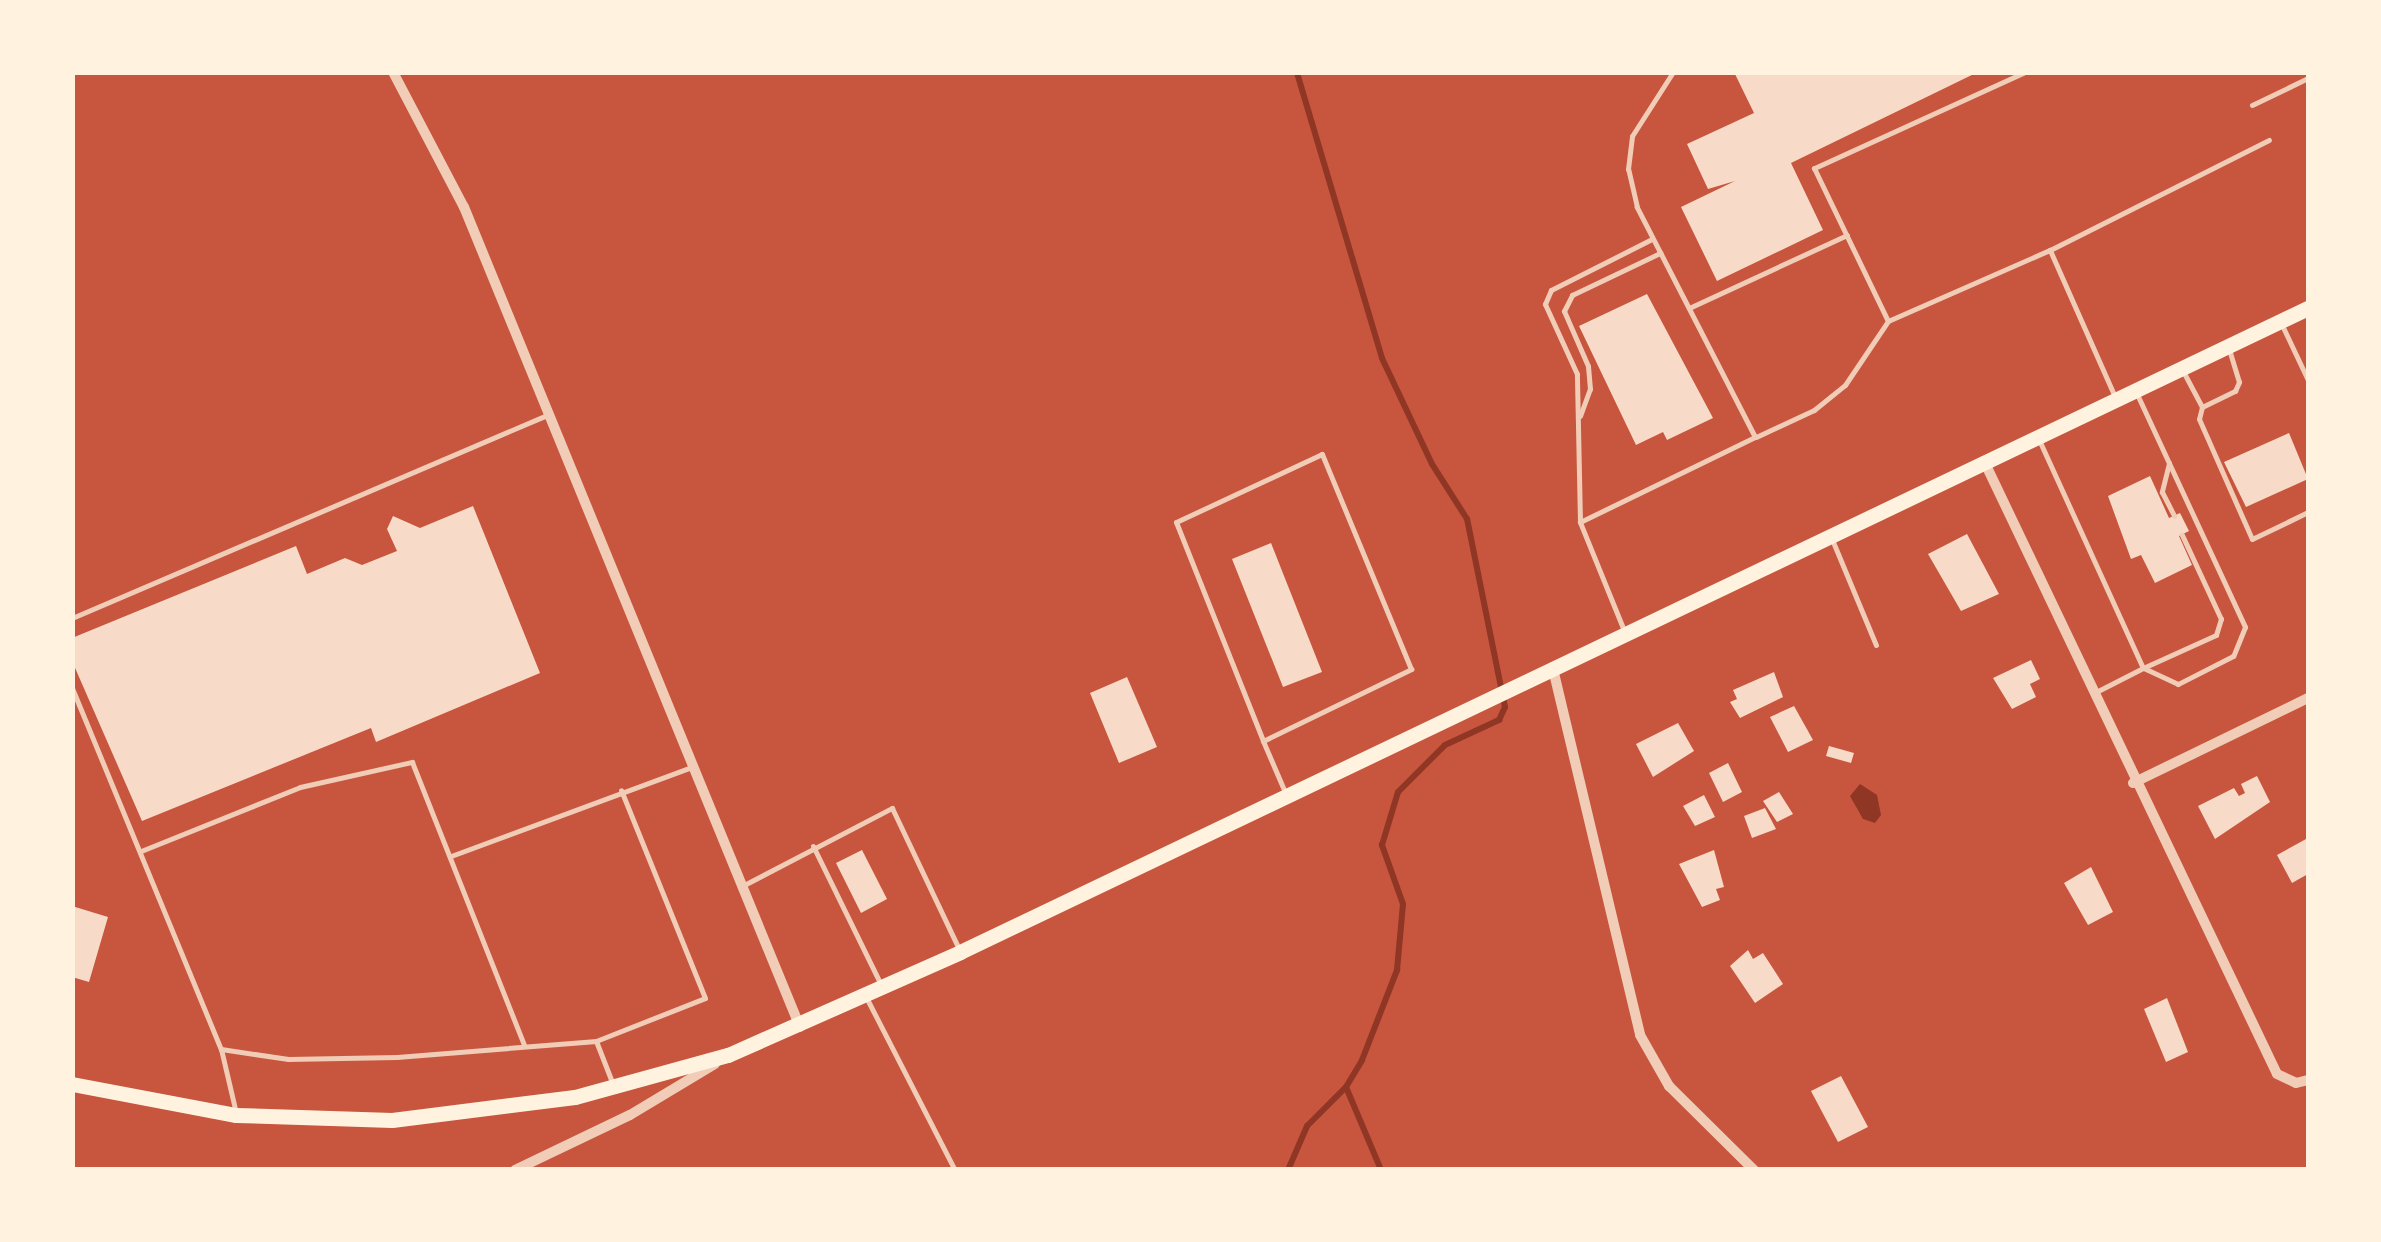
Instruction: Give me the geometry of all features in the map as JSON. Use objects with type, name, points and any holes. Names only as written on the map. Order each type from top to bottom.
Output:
[{"type":"main road","points":[[72,1084],[236,1115],[454,1116],[615,1089],[728,1056],[960,952],[2227,343],[2308,308]]},
{"type":"street","points":[[392,72],[464,207],[800,1027]]},
{"type":"street","points":[[1984,461],[2133,783],[2277,1074],[2296,1083],[2308,1080]]},
{"type":"street","points":[[1553,669],[1640,1034],[1669,1086],[1754,1170]]},
{"type":"street","points":[[2133,783],[2308,698]]},
{"type":"street","points":[[515,1170],[630,1115],[728,1056]]},
{"type":"lane","points":[[1673,72],[1632,136],[1628,169],[1652,238],[1755,438]]},
{"type":"lane","points":[[1888,321],[1814,168],[2025,72]]},
{"type":"lane","points":[[2252,105],[2308,78]]},
{"type":"lane","points":[[1580,522],[1814,410],[1845,385],[1888,321],[2050,250],[2270,140]]},
{"type":"lane","points":[[1689,308],[1847,236]]},
{"type":"lane","points":[[1626,634],[1580,522],[1576,374],[1545,304],[1551,290],[1652,238]]},
{"type":"lane","points":[[2050,250],[2115,397]]},
{"type":"lane","points":[[1578,422],[1590,389],[1588,366],[1564,311],[1572,294],[1660,253]]},
{"type":"lane","points":[[2280,320],[2308,380]]},
{"type":"lane","points":[[2202,406],[2235,391],[2239,382],[2227,343]]},
{"type":"lane","points":[[2180,366],[2202,406],[2199,419],[2252,539],[2308,512]]},
{"type":"lane","points":[[2037,434],[2143,668],[2178,684],[2232,656],[2245,627],[2134,388]]},
{"type":"lane","points":[[72,618],[548,415]]},
{"type":"lane","points":[[1263,741],[1411,669],[1322,454],[1176,522],[1263,741],[1286,795]]},
{"type":"lane","points":[[2169,463],[2162,492],[2174,516]]},
{"type":"lane","points":[[1830,534],[1876,645]]},
{"type":"lane","points":[[2092,694],[2216,635],[2221,619],[2182,534]]},
{"type":"lane","points":[[72,688],[221,1049],[236,1115]]},
{"type":"lane","points":[[141,851],[300,787],[412,762],[524,1045]]},
{"type":"lane","points":[[451,856],[692,767]]},
{"type":"lane","points":[[221,1049],[288,1059],[596,1042],[705,998],[622,790]]},
{"type":"lane","points":[[742,887],[813,846],[892,808],[960,952]]},
{"type":"lane","points":[[813,846],[883,988]]},
{"type":"lane","points":[[866,996],[955,1170]]},
{"type":"lane","points":[[596,1042],[615,1089]]},
{"type":"shaded area","points":[[1860,784],[1877,795],[1881,815],[1875,823],[1863,819],[1850,796]]},
{"type":"building","points":[[1734,72],[1978,72],[1791,163],[1823,230],[1717,281],[1681,207],[1735,181],[1708,189],[1687,144],[1754,113]]},
{"type":"building","points":[[1647,294],[1713,418],[1667,440],[1663,432],[1636,445],[1579,326]]},
{"type":"building","points":[[2289,433],[2308,479],[2246,507],[2224,462]]},
{"type":"building","points":[[2150,476],[2169,518],[2180,513],[2189,531],[2179,536],[2192,565],[2155,583],[2141,555],[2131,559],[2108,496]]},
{"type":"building","points":[[473,506],[540,673],[376,742],[371,728],[142,821],[72,661],[72,638],[296,546],[307,574],[345,558],[362,565],[397,551],[387,529],[393,516],[420,528]]},
{"type":"building","points":[[1967,534],[1999,594],[1961,611],[1928,554]]},
{"type":"building","points":[[1271,543],[1322,672],[1283,687],[1232,559]]},
{"type":"building","points":[[2031,660],[2040,679],[2030,684],[2036,697],[2012,709],[1993,678]]},
{"type":"building","points":[[1774,672],[1783,697],[1740,718],[1730,702],[1737,699],[1733,690]]},
{"type":"building","points":[[1127,677],[1157,747],[1119,763],[1090,693]]},
{"type":"building","points":[[1794,706],[1813,740],[1788,752],[1770,717]]},
{"type":"building","points":[[1678,723],[1694,751],[1653,777],[1636,744]]},
{"type":"building","points":[[1829,746],[1854,753],[1851,763],[1826,756]]},
{"type":"building","points":[[1728,763],[1742,792],[1723,802],[1709,773]]},
{"type":"building","points":[[2257,776],[2270,802],[2215,839],[2198,806],[2234,788],[2239,796],[2245,793],[2241,784]]},
{"type":"building","points":[[1779,792],[1793,814],[1777,822],[1763,801]]},
{"type":"building","points":[[1704,795],[1715,817],[1695,826],[1683,806]]},
{"type":"building","points":[[1765,808],[1776,829],[1752,838],[1744,816]]},
{"type":"building","points":[[2306,839],[2308,874],[2292,883],[2277,855]]},
{"type":"building","points":[[862,850],[887,899],[861,913],[836,863]]},
{"type":"building","points":[[1714,850],[1724,887],[1716,889],[1720,900],[1702,907],[1679,864]]},
{"type":"building","points":[[2091,867],[2113,912],[2088,925],[2064,883]]},
{"type":"building","points":[[72,906],[108,917],[89,982],[72,977]]},
{"type":"building","points":[[1748,950],[1753,959],[1763,953],[1783,984],[1755,1003],[1730,966]]},
{"type":"building","points":[[2167,998],[2188,1052],[2166,1062],[2144,1009]]},
{"type":"building","points":[[1841,1076],[1868,1127],[1838,1142],[1811,1091]]},
{"type":"waterway","points":[[1288,1170],[1307,1126],[1346,1087],[1362,1060],[1397,970],[1403,904],[1382,845],[1398,792],[1445,745],[1499,720],[1505,707],[1467,519],[1432,464],[1382,358],[1297,72]]},
{"type":"waterway","points":[[1346,1087],[1381,1170]]}]
